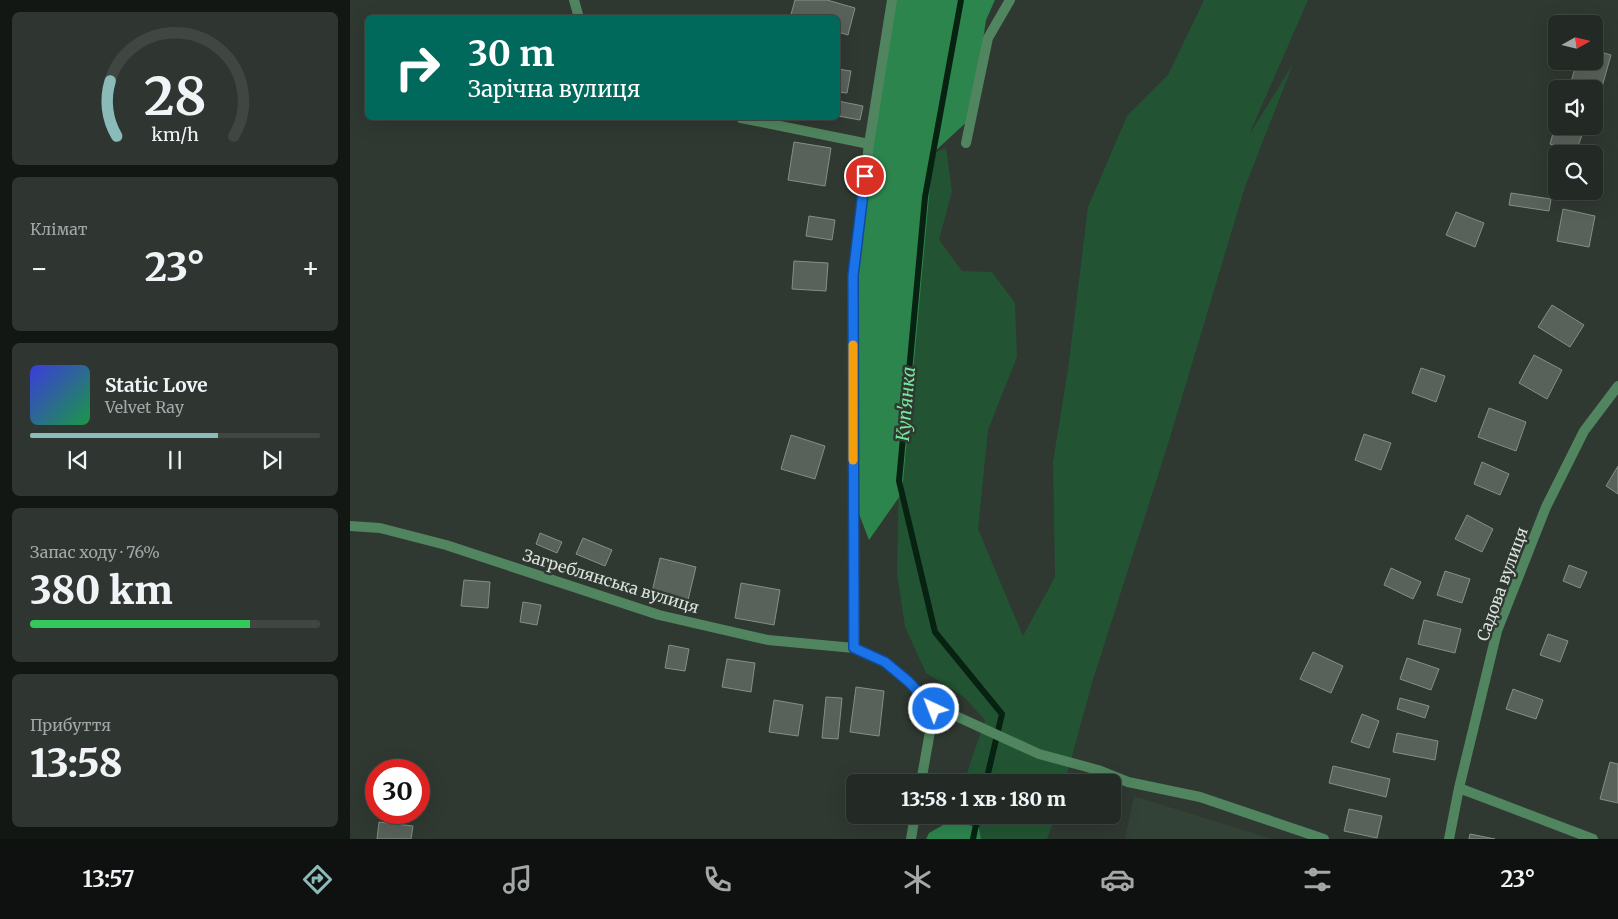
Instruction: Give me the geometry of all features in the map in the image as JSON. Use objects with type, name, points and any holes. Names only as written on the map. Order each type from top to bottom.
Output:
[{"type":"street","points":[[574,0],[578,15]]},
{"type":"street","points":[[854,648],[853,276],[869,144],[892,0]]},
{"type":"street","points":[[966,143],[988,38],[1010,0]]},
{"type":"street","points":[[751,120],[869,144]]},
{"type":"street","name":"Садова вулиця","points":[[1450,839],[1460,788],[1498,631],[1543,516],[1584,431],[1618,386]]},
{"type":"street","name":"Загреблянська вулиця","points":[[350,526],[380,528],[446,546],[659,615],[768,640],[854,648],[885,662],[909,682],[934,709]]},
{"type":"street","points":[[922,774],[934,709],[945,711],[1039,754],[1098,770],[1128,782],[1200,797],[1324,839]]},
{"type":"street","points":[[1460,788],[1593,839]]},
{"type":"street","points":[[911,839],[914,824]]},
{"type":"shaded area","points":[[1134,796],[1272,839],[1125,839]]},
{"type":"green space","points":[[892,0],[995,0],[986,20],[971,118],[933,153],[902,493],[869,540],[854,501],[853,339],[861,209]]},
{"type":"green space","points":[[1204,0],[1308,0],[1249,135],[1293,64],[1245,187],[1168,444],[1092,683],[1067,774],[967,774],[985,720],[964,697],[926,673],[905,627],[897,573],[899,481],[933,153],[946,148],[952,191],[939,240],[962,271],[992,272],[1015,303],[1017,357],[988,430],[978,529],[1023,636],[1055,577],[1053,462],[1068,369],[1088,207],[1127,116],[1168,75]]},
{"type":"green space","points":[[945,824],[966,824],[979,828],[981,839],[926,839],[929,833]]},
{"type":"green space","points":[[981,824],[1053,824],[1047,839],[981,839],[979,828]]},
{"type":"building","points":[[795,0],[827,0],[855,8],[848,35],[840,33],[840,15],[791,15]]},
{"type":"building","points":[[1603,53],[1611,55],[1603,83],[1603,80],[1572,80],[1574,70],[1603,70]]},
{"type":"building","points":[[840,69],[851,71],[847,93],[840,92]]},
{"type":"building","points":[[840,101],[863,106],[860,120],[840,116]]},
{"type":"building","points":[[1553,135],[1582,135],[1578,145],[1550,144]]},
{"type":"building","points":[[794,142],[831,148],[825,186],[788,180]]},
{"type":"building","points":[[1511,193],[1551,200],[1549,211],[1509,205]]},
{"type":"building","points":[[1563,209],[1595,216],[1589,247],[1557,241]]},
{"type":"building","points":[[1456,212],[1484,223],[1475,247],[1446,235]]},
{"type":"building","points":[[809,216],[835,220],[832,240],[806,236]]},
{"type":"building","points":[[794,261],[828,263],[826,291],[792,289]]},
{"type":"building","points":[[1552,305],[1584,325],[1570,347],[1538,327]]},
{"type":"building","points":[[1534,355],[1562,370],[1547,399],[1519,383]]},
{"type":"building","points":[[1421,368],[1445,376],[1436,402],[1412,393]]},
{"type":"building","points":[[1489,408],[1526,422],[1516,451],[1478,437]]},
{"type":"building","points":[[1364,434],[1391,443],[1381,470],[1355,460]]},
{"type":"building","points":[[791,435],[825,446],[815,479],[781,469]]},
{"type":"building","points":[[1482,462],[1509,474],[1500,495],[1474,484]]},
{"type":"building","points":[[1618,466],[1618,494],[1606,486]]},
{"type":"building","points":[[1467,515],[1493,529],[1482,552],[1455,539]]},
{"type":"building","points":[[540,533],[562,542],[557,553],[536,544]]},
{"type":"building","points":[[583,538],[612,550],[605,566],[576,554]]},
{"type":"building","points":[[660,558],[696,567],[688,600],[652,592]]},
{"type":"building","points":[[1569,565],[1587,572],[1580,588],[1563,581]]},
{"type":"building","points":[[1391,568],[1421,582],[1413,599],[1384,585]]},
{"type":"building","points":[[1445,571],[1470,579],[1462,603],[1437,595]]},
{"type":"building","points":[[464,580],[490,582],[488,608],[461,606]]},
{"type":"building","points":[[741,583],[780,590],[774,625],[735,618]]},
{"type":"building","points":[[523,602],[541,605],[537,625],[520,622]]},
{"type":"building","points":[[1424,620],[1461,629],[1455,653],[1418,644]]},
{"type":"building","points":[[1548,634],[1568,641],[1560,662],[1540,655]]},
{"type":"building","points":[[669,645],[689,649],[685,671],[665,668]]},
{"type":"building","points":[[1313,652],[1343,666],[1331,693],[1300,679]]},
{"type":"building","points":[[1407,658],[1439,669],[1431,690],[1400,679]]},
{"type":"building","points":[[727,659],[755,663],[751,692],[722,687]]},
{"type":"building","points":[[856,687],[884,691],[879,736],[850,732]]},
{"type":"building","points":[[1513,689],[1543,700],[1536,719],[1506,709]]},
{"type":"building","points":[[826,697],[842,698],[838,739],[822,738]]},
{"type":"building","points":[[1400,698],[1429,706],[1425,718],[1397,709]]},
{"type":"building","points":[[774,700],[803,705],[798,736],[769,732]]},
{"type":"building","points":[[1362,714],[1379,721],[1369,748],[1351,742]]},
{"type":"building","points":[[1397,733],[1438,741],[1435,760],[1393,752]]},
{"type":"building","points":[[1610,762],[1618,764],[1618,803],[1600,799]]},
{"type":"building","points":[[1333,766],[1390,779],[1386,797],[1329,783]]},
{"type":"building","points":[[1349,809],[1382,816],[1377,838],[1344,831]]},
{"type":"building","points":[[379,824],[413,826],[411,839],[377,839]]},
{"type":"building","points":[[1470,834],[1495,839],[1469,839]]},
{"type":"waterway","name":"Куп'янка","points":[[961,0],[925,197],[899,481],[935,632],[1002,714],[988,774]]},
{"type":"waterway","name":"Куп'янка","points":[[973,839],[976,824]]},
{"type":"slow traffic","points":[[853,345],[853,460]]},
{"type":"route","points":[[865,176],[853,276],[854,648],[885,662],[909,682],[934,709]]}]
